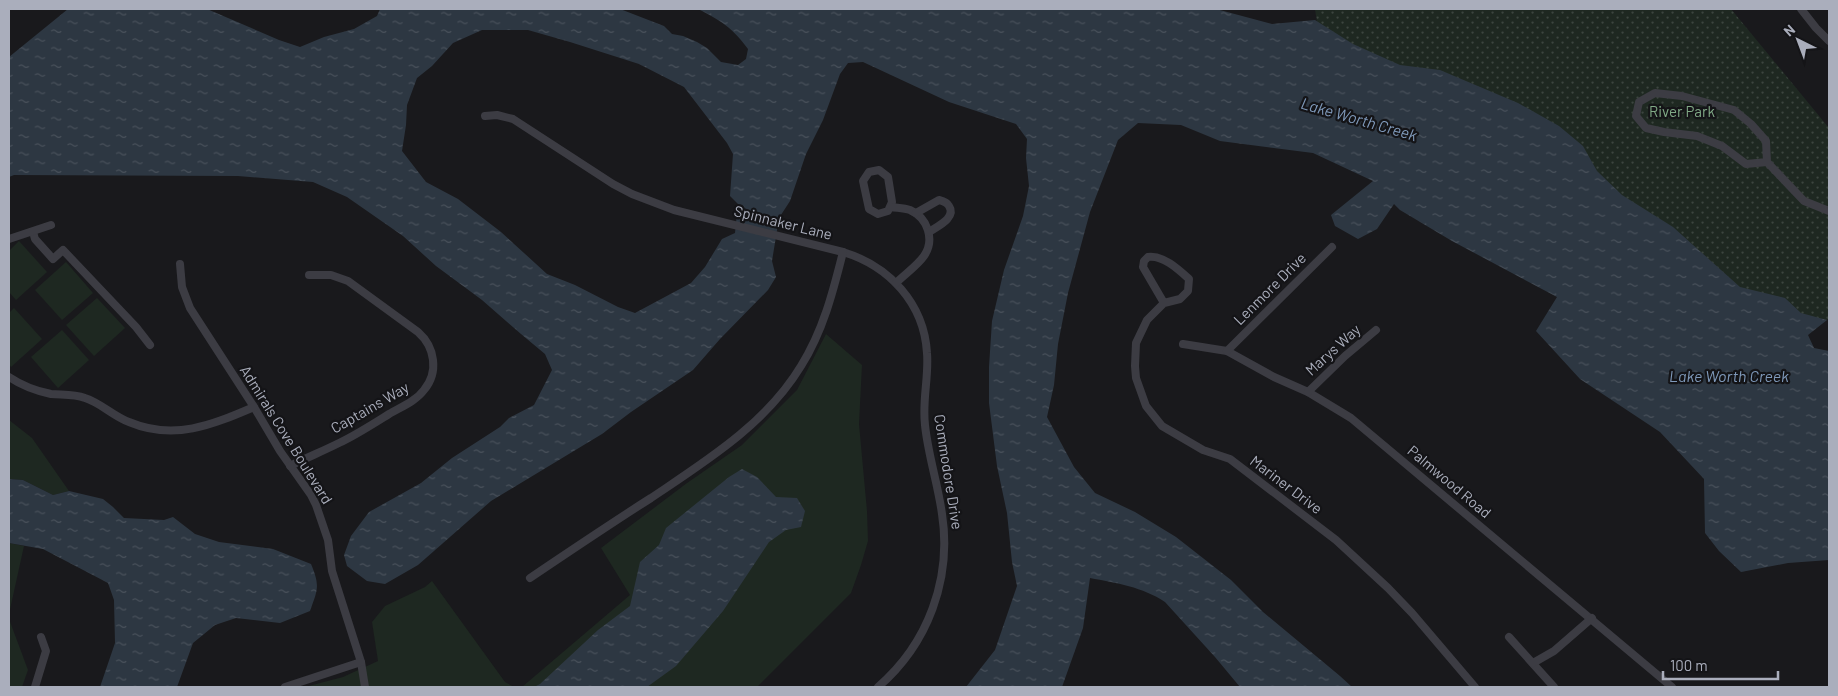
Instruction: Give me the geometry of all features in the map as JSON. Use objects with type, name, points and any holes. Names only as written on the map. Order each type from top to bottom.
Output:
[{"type":"street","points":[[1801,9],[1829,42]]},
{"type":"street","points":[[1767,162],[1746,164],[1722,146],[1697,136],[1646,128],[1636,116],[1639,102],[1655,93],[1682,96],[1734,110],[1751,124],[1766,141],[1767,162],[1804,201],[1829,211]]},
{"type":"street","name":"Spinnaker Lane","points":[[484,116],[497,115],[513,119],[598,175],[632,194],[674,210],[843,252],[832,297],[815,342],[789,384],[765,413],[749,428],[689,472],[530,578]]},
{"type":"street","points":[[891,207],[888,177],[879,170],[869,172],[863,181],[869,209],[883,214],[891,207],[906,209],[916,213],[924,222],[928,232],[928,246],[924,256],[896,283]]},
{"type":"street","points":[[916,213],[939,200],[949,205],[951,210],[947,220],[928,232]]},
{"type":"street","points":[[9,239],[51,224]]},
{"type":"street","points":[[33,232],[35,239],[53,259],[63,250],[136,327],[150,345]]},
{"type":"street","name":"Lenmore Drive","points":[[1227,350],[1332,247]]},
{"type":"street","name":"Commodore Drive","points":[[843,252],[876,266],[896,283],[914,307],[925,337],[927,368],[924,422],[942,511],[944,554],[939,589],[925,627],[903,662],[878,687]]},
{"type":"street","name":"Mariner Drive","points":[[1164,303],[1143,266],[1144,261],[1148,257],[1155,256],[1163,260],[1178,269],[1189,279],[1188,291],[1180,299],[1164,303],[1147,320],[1136,343],[1136,378],[1146,406],[1162,426],[1204,450],[1230,459],[1336,540],[1412,613],[1475,687]]},
{"type":"street","name":"Admirals Cove Boulevard","points":[[180,264],[182,287],[190,308],[290,466],[311,495],[323,522],[332,571],[361,662],[365,687]]},
{"type":"street","name":"Captains Way","points":[[290,466],[340,443],[417,398],[428,386],[433,370],[431,349],[418,332],[348,281],[331,275],[309,275]]},
{"type":"street","name":"Marys Way","points":[[1308,392],[1345,356],[1376,330]]},
{"type":"street","name":"Palmwood Road","points":[[1183,344],[1227,350],[1274,378],[1308,392],[1351,418],[1592,618],[1672,687]]},
{"type":"street","points":[[9,377],[38,391],[87,398],[97,402],[122,419],[148,428],[179,431],[205,427],[254,407]]},
{"type":"street","points":[[1534,663],[1554,651],[1592,618]]},
{"type":"street","points":[[35,687],[46,652],[41,637]]},
{"type":"street","points":[[1510,637],[1554,687]]},
{"type":"street","points":[[285,687],[361,662]]},
{"type":"green space","name":"River Park","points":[[1315,9],[1731,9],[1829,128],[1829,318],[1827,320],[1799,316],[1737,289],[1408,73],[1318,29]]},
{"type":"green space","points":[[19,241],[47,272],[16,300],[9,292],[9,251]]},
{"type":"green space","points":[[66,262],[93,293],[62,320],[35,290]]},
{"type":"green space","points":[[97,298],[125,328],[94,356],[66,325]]},
{"type":"green space","points":[[14,308],[42,339],[11,367],[9,364],[9,313]]},
{"type":"green space","points":[[62,330],[89,360],[58,388],[31,357]]},
{"type":"green space","points":[[826,334],[862,365],[859,424],[868,541],[851,593],[757,687],[522,687],[630,595],[601,548],[687,483],[742,445],[797,390]]},
{"type":"green space","points":[[9,420],[32,438],[69,491],[53,495],[23,480],[9,479]]},
{"type":"green space","points":[[9,543],[24,546],[9,614]]},
{"type":"green space","points":[[432,581],[505,682],[514,687],[305,687],[343,677],[378,661],[372,622],[385,606],[425,587]]},
{"type":"green space","points":[[9,619],[28,670],[22,687],[9,687]]},
{"type":"water","name":"Lake Worth Creek","points":[[68,9],[207,9],[300,47],[324,37],[354,29],[377,16],[380,9],[620,9],[664,26],[672,34],[697,42],[707,48],[721,62],[738,65],[746,59],[748,49],[726,25],[698,9],[1216,9],[1272,24],[1315,20],[1353,44],[1400,65],[1440,70],[1518,103],[1559,126],[1583,146],[1597,171],[1622,195],[1673,227],[1740,287],[1785,298],[1801,313],[1827,320],[1808,335],[1814,348],[1829,351],[1829,560],[1788,563],[1741,572],[1719,551],[1705,533],[1704,479],[1660,432],[1580,379],[1536,331],[1557,297],[1452,241],[1400,210],[1394,204],[1377,229],[1358,239],[1335,226],[1331,215],[1373,181],[1313,153],[1220,141],[1181,125],[1138,123],[1118,140],[1090,212],[1068,293],[1058,344],[1054,385],[1047,417],[1074,467],[1095,493],[1135,512],[1176,537],[1231,580],[1263,612],[1352,687],[1240,687],[1165,602],[1138,589],[1090,578],[1083,628],[1062,687],[966,687],[995,650],[1017,586],[1012,562],[1007,513],[997,466],[989,403],[989,367],[992,321],[1004,270],[1023,216],[1029,186],[1026,158],[1027,139],[1016,124],[949,102],[863,62],[848,63],[840,74],[823,120],[806,154],[790,201],[779,218],[772,261],[776,277],[768,290],[720,339],[693,370],[602,434],[491,501],[418,565],[385,584],[367,581],[347,566],[344,555],[351,536],[369,512],[421,483],[452,458],[500,427],[509,418],[534,405],[552,370],[545,354],[482,300],[436,266],[403,236],[347,197],[313,182],[238,176],[14,175],[9,177],[9,57]],"holes":[[[482,30],[528,30],[639,64],[684,87],[727,143],[733,154],[730,196],[738,204],[735,233],[722,239],[705,267],[691,283],[635,313],[547,274],[501,232],[458,199],[426,182],[402,151],[407,105],[417,78],[432,66],[453,43]]]},
{"type":"water","points":[[742,469],[757,477],[776,497],[797,498],[805,511],[801,527],[786,530],[769,542],[723,611],[676,666],[647,687],[534,687],[540,684],[598,630],[630,606],[640,562],[659,545],[666,528],[729,477]]},
{"type":"water","points":[[9,479],[23,480],[53,495],[69,491],[103,499],[124,518],[164,520],[173,517],[195,534],[219,542],[273,549],[311,564],[317,588],[310,611],[280,623],[236,618],[215,625],[193,643],[177,687],[100,687],[115,643],[114,600],[108,583],[43,549],[9,543]]}]
